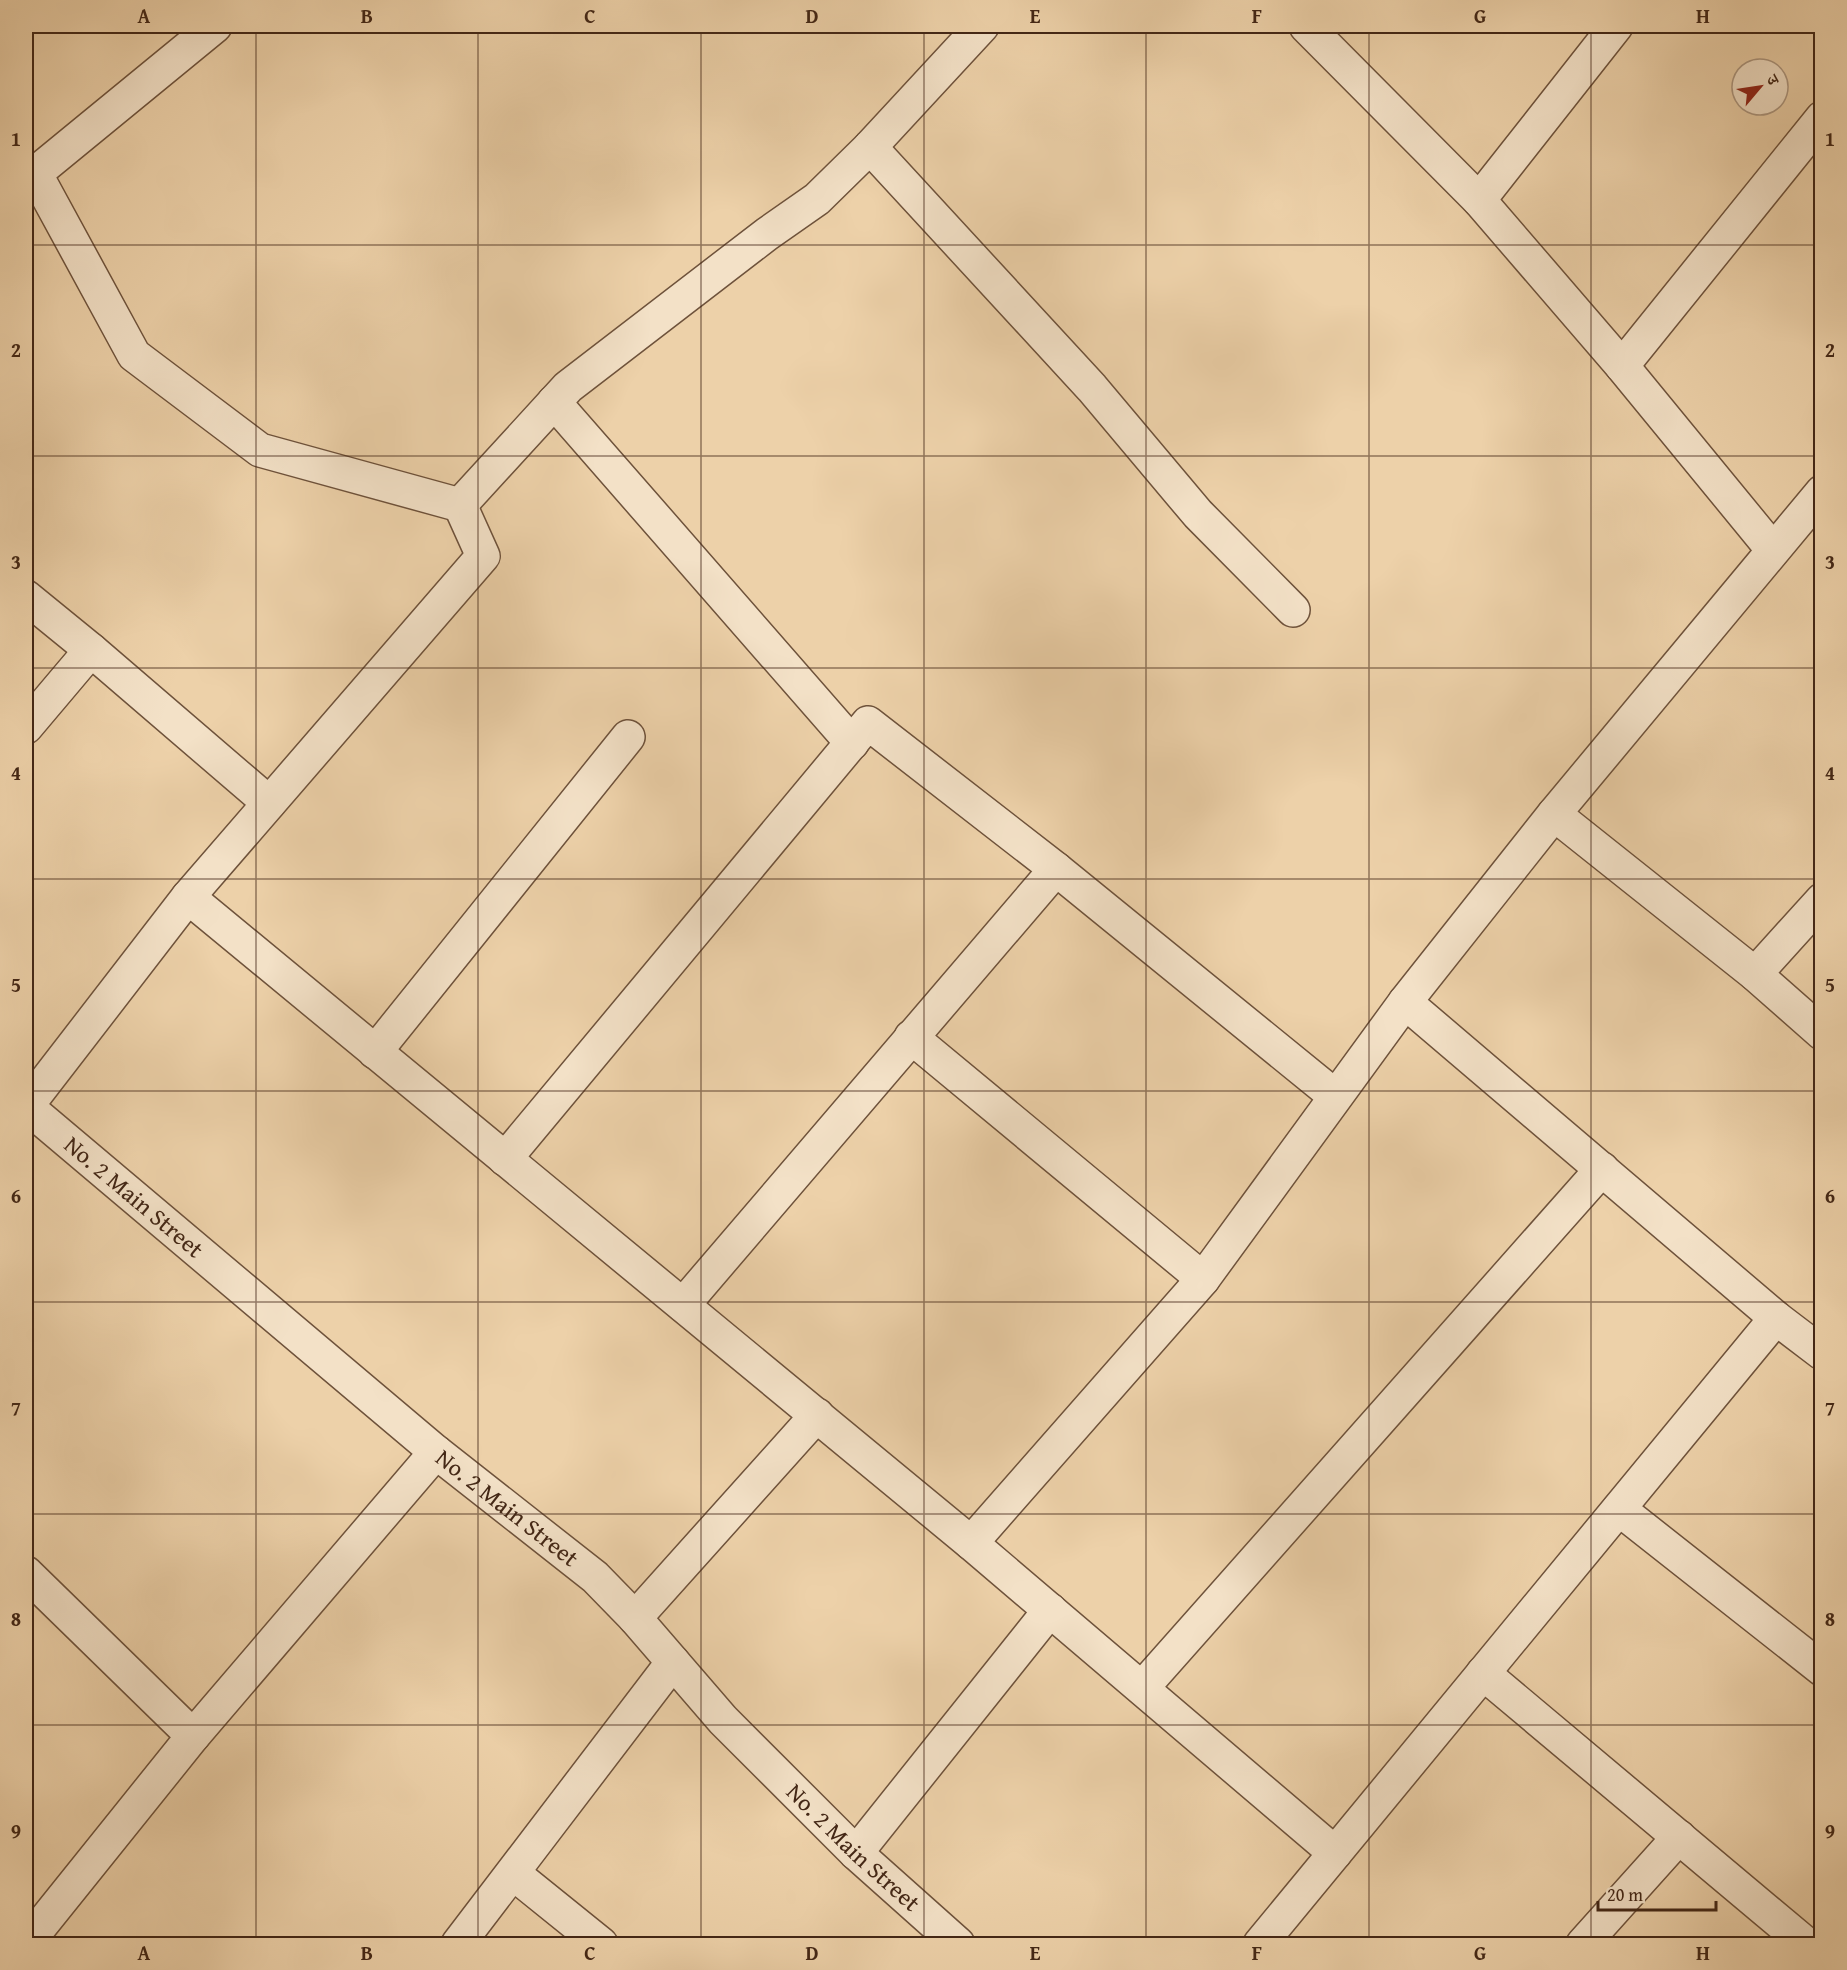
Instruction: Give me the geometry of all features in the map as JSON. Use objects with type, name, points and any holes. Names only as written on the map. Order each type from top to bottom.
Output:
[{"type":"street","points":[[215,26],[30,177],[134,355],[260,450],[460,505]]},
{"type":"street","points":[[460,505],[578,379],[767,234],[817,199],[870,147],[982,26]]},
{"type":"street","points":[[1306,26],[1479,200],[1622,366],[1773,550]]},
{"type":"street","points":[[1479,200],[1616,26]]},
{"type":"street","points":[[1622,366],[1821,118]]},
{"type":"street","points":[[870,147],[1092,388],[1198,514],[1293,610]]},
{"type":"street","points":[[555,402],[852,743]]},
{"type":"street","points":[[971,1543],[1203,1278],[1405,1002],[1554,814],[1821,492]]},
{"type":"street","points":[[26,1106],[188,897],[483,556],[460,505]]},
{"type":"street","points":[[26,597],[269,803]]},
{"type":"street","points":[[26,727],[90,650]]},
{"type":"street","points":[[505,1159],[868,723],[1056,869],[1335,1096]]},
{"type":"street","points":[[375,1052],[628,737]]},
{"type":"street","points":[[1554,814],[1755,974],[1821,1033]]},
{"type":"street","points":[[683,1305],[1056,869]]},
{"type":"street","points":[[188,897],[971,1543],[1335,1853]]},
{"type":"street","points":[[1755,974],[1821,900]]},
{"type":"street","points":[[1405,1002],[1776,1318],[1821,1353]]},
{"type":"street","points":[[911,1037],[1203,1278]]},
{"type":"street","name":"No. 2 Main Street","points":[[26,1106],[436,1452],[595,1577],[635,1618],[723,1720],[856,1852],[958,1944]]},
{"type":"street","points":[[1142,1688],[1602,1169]]},
{"type":"street","points":[[1260,1944],[1776,1318]]},
{"type":"street","points":[[635,1618],[817,1415]]},
{"type":"street","points":[[26,1944],[193,1736],[436,1452]]},
{"type":"street","points":[[1619,1509],[1821,1669]]},
{"type":"street","points":[[26,1573],[193,1736]]},
{"type":"street","points":[[856,1852],[1050,1610]]},
{"type":"street","points":[[458,1944],[673,1662]]},
{"type":"street","points":[[1483,1673],[1806,1944]]},
{"type":"street","points":[[1583,1944],[1679,1837]]},
{"type":"street","points":[[513,1873],[600,1944]]}]
